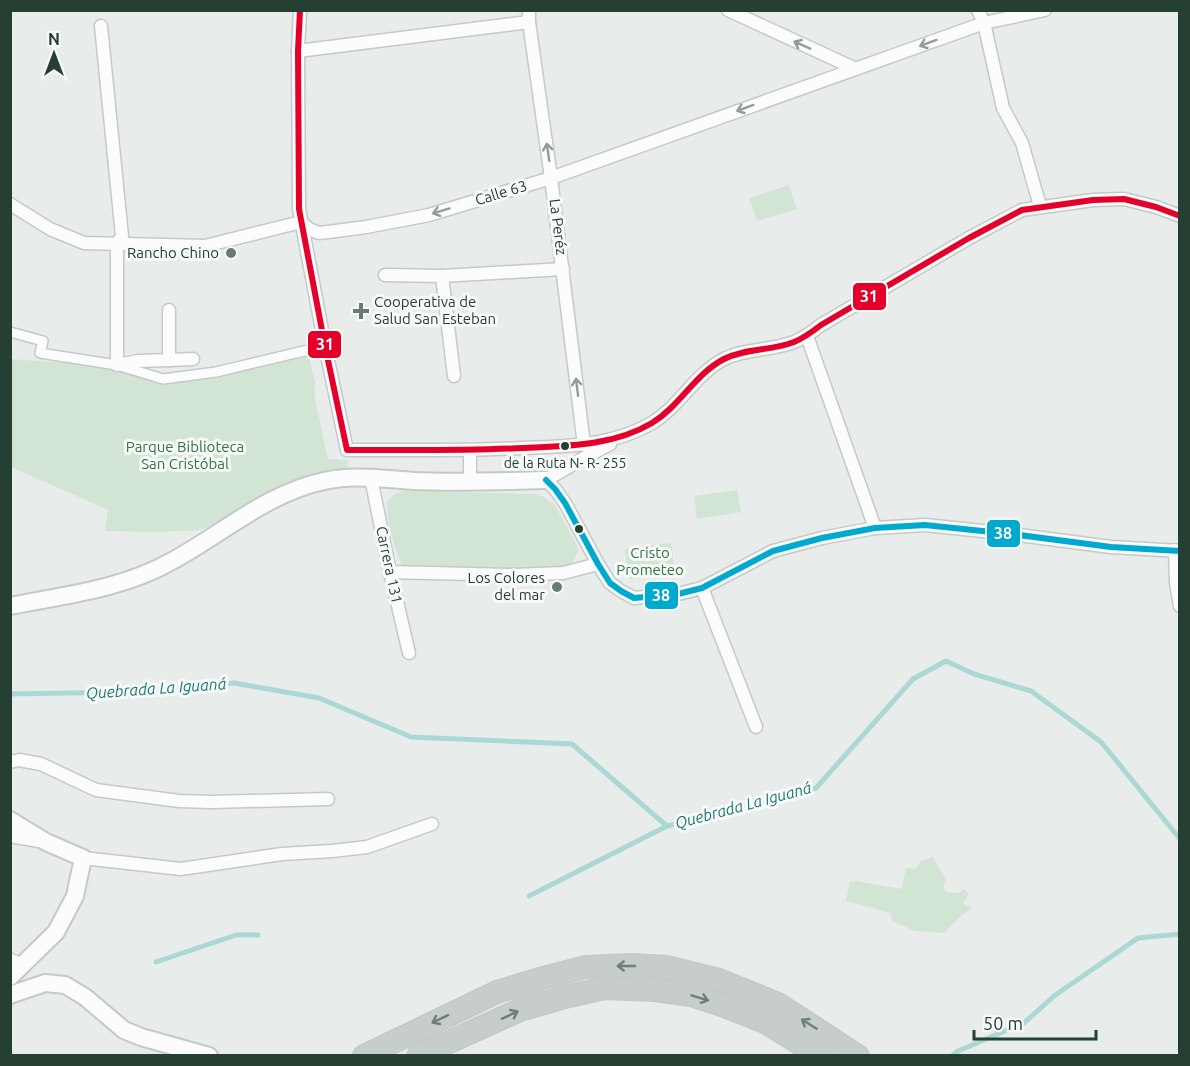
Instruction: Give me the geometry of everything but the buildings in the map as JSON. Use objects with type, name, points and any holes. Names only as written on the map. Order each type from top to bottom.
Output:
[{"type":"highway","points":[[364,1056],[497,992],[585,967],[632,965],[666,967],[719,980],[778,1004],[858,1056]]},
{"type":"highway","points":[[418,1056],[520,1010],[604,988],[655,990],[691,995],[765,1023],[820,1056]]},
{"type":"street","points":[[300,10],[299,209],[347,450],[470,451],[584,445],[629,434]]},
{"type":"street","points":[[728,10],[856,69]]},
{"type":"street","points":[[978,10],[984,23],[1003,108],[1022,143],[1040,206]]},
{"type":"street","name":"Calle 63","points":[[301,222],[309,229],[320,233],[429,215],[551,178],[984,23],[1045,10]]},
{"type":"street","points":[[298,51],[529,16]]},
{"type":"street","name":"La Peréz","points":[[529,16],[584,445]]},
{"type":"street","points":[[101,26],[122,236],[117,244],[117,365]]},
{"type":"street","points":[[10,606],[94,590],[137,577],[171,562],[264,504],[322,481],[346,477],[415,481],[546,480],[653,422],[677,403],[702,376],[721,360],[739,352],[793,343],[969,238],[1022,210],[1093,200],[1124,199],[1156,207],[1179,216]]},
{"type":"street","points":[[10,204],[50,229],[84,243],[205,246],[301,222]]},
{"type":"street","points":[[385,275],[442,276],[563,269]]},
{"type":"street","points":[[442,276],[454,376]]},
{"type":"street","points":[[169,310],[169,360]]},
{"type":"street","points":[[10,332],[43,341],[40,353],[117,365],[163,379],[216,372],[325,346]]},
{"type":"street","points":[[807,336],[875,528]]},
{"type":"street","points":[[117,365],[138,361],[193,359]]},
{"type":"street","points":[[470,451],[470,481]]},
{"type":"street","name":"Carrera 131","points":[[371,478],[409,653]]},
{"type":"street","points":[[546,480],[565,503],[610,583],[634,598],[678,594],[702,588],[773,551],[822,538],[875,528],[925,525],[1111,547],[1177,551],[1176,583],[1179,606]]},
{"type":"street","points":[[390,572],[515,575],[563,573],[598,564]]},
{"type":"street","points":[[702,588],[756,727]]},
{"type":"street","points":[[10,762],[19,760],[41,764],[96,790],[178,801],[328,799]]},
{"type":"street","points":[[10,820],[46,842],[83,858],[181,869],[282,854],[367,847],[432,824]]},
{"type":"street","points":[[10,836],[46,842]]},
{"type":"street","points":[[10,977],[18,961],[56,932],[75,896],[83,858]]},
{"type":"street","points":[[10,995],[45,983],[65,985],[85,997],[124,1030],[209,1056]]},
{"type":"green space","points":[[789,185],[797,209],[757,221],[749,198]]},
{"type":"green space","name":"Parque Biblioteca San Cristóbal","points":[[309,356],[315,382],[315,399],[328,459],[348,460],[350,483],[289,491],[261,506],[200,530],[105,531],[108,510],[11,467],[10,359],[108,366],[162,383],[218,375]]},
{"type":"green space","points":[[737,490],[741,512],[697,519],[694,496]]},
{"type":"green space","points":[[402,491],[535,494],[554,504],[579,549],[567,568],[405,572],[392,538],[387,502]]},
{"type":"green space","name":"Cristo Prometeo","points":[[671,543],[675,574],[628,579],[625,549]]},
{"type":"green space","points":[[933,857],[946,880],[943,888],[947,892],[958,893],[964,889],[969,894],[963,904],[972,907],[945,933],[915,931],[892,921],[891,913],[846,901],[850,882],[902,889],[906,868],[915,869],[921,861]]},
{"type":"waterway","name":"Quebrada La Iguaná","points":[[10,694],[126,692],[234,683],[319,698],[411,737],[572,744],[667,826],[816,788],[913,679],[946,661],[974,674],[1031,691],[1101,742],[1180,839]]},
{"type":"waterway","points":[[529,896],[667,826]]},
{"type":"waterway","points":[[952,1056],[958,1051],[1024,1023],[1054,996],[1138,938],[1180,934]]},
{"type":"waterway","points":[[156,962],[236,935],[258,935]]},
{"type":"transit line","name":"31","points":[[300,10],[299,209],[347,450],[502,449],[590,443],[622,436],[637,431],[662,416],[704,373],[724,359],[732,355],[785,345],[798,340],[969,238],[1022,210],[1093,200],[1124,199],[1180,216]]},
{"type":"transit line","name":"38","points":[[546,480],[565,503],[610,583],[634,598],[678,594],[702,588],[773,551],[822,538],[875,528],[925,525],[1111,547],[1180,551]]},
{"type":"place","name":"Rancho Chino","points":[[231,253]]},
{"type":"place","name":"Cooperativa de Salud San Esteban","points":[[361,311]]},
{"type":"place","name":"de la Ruta N- R- 255","points":[[565,446]]},
{"type":"place","name":"Los Colores del mar","points":[[557,587]]}]
